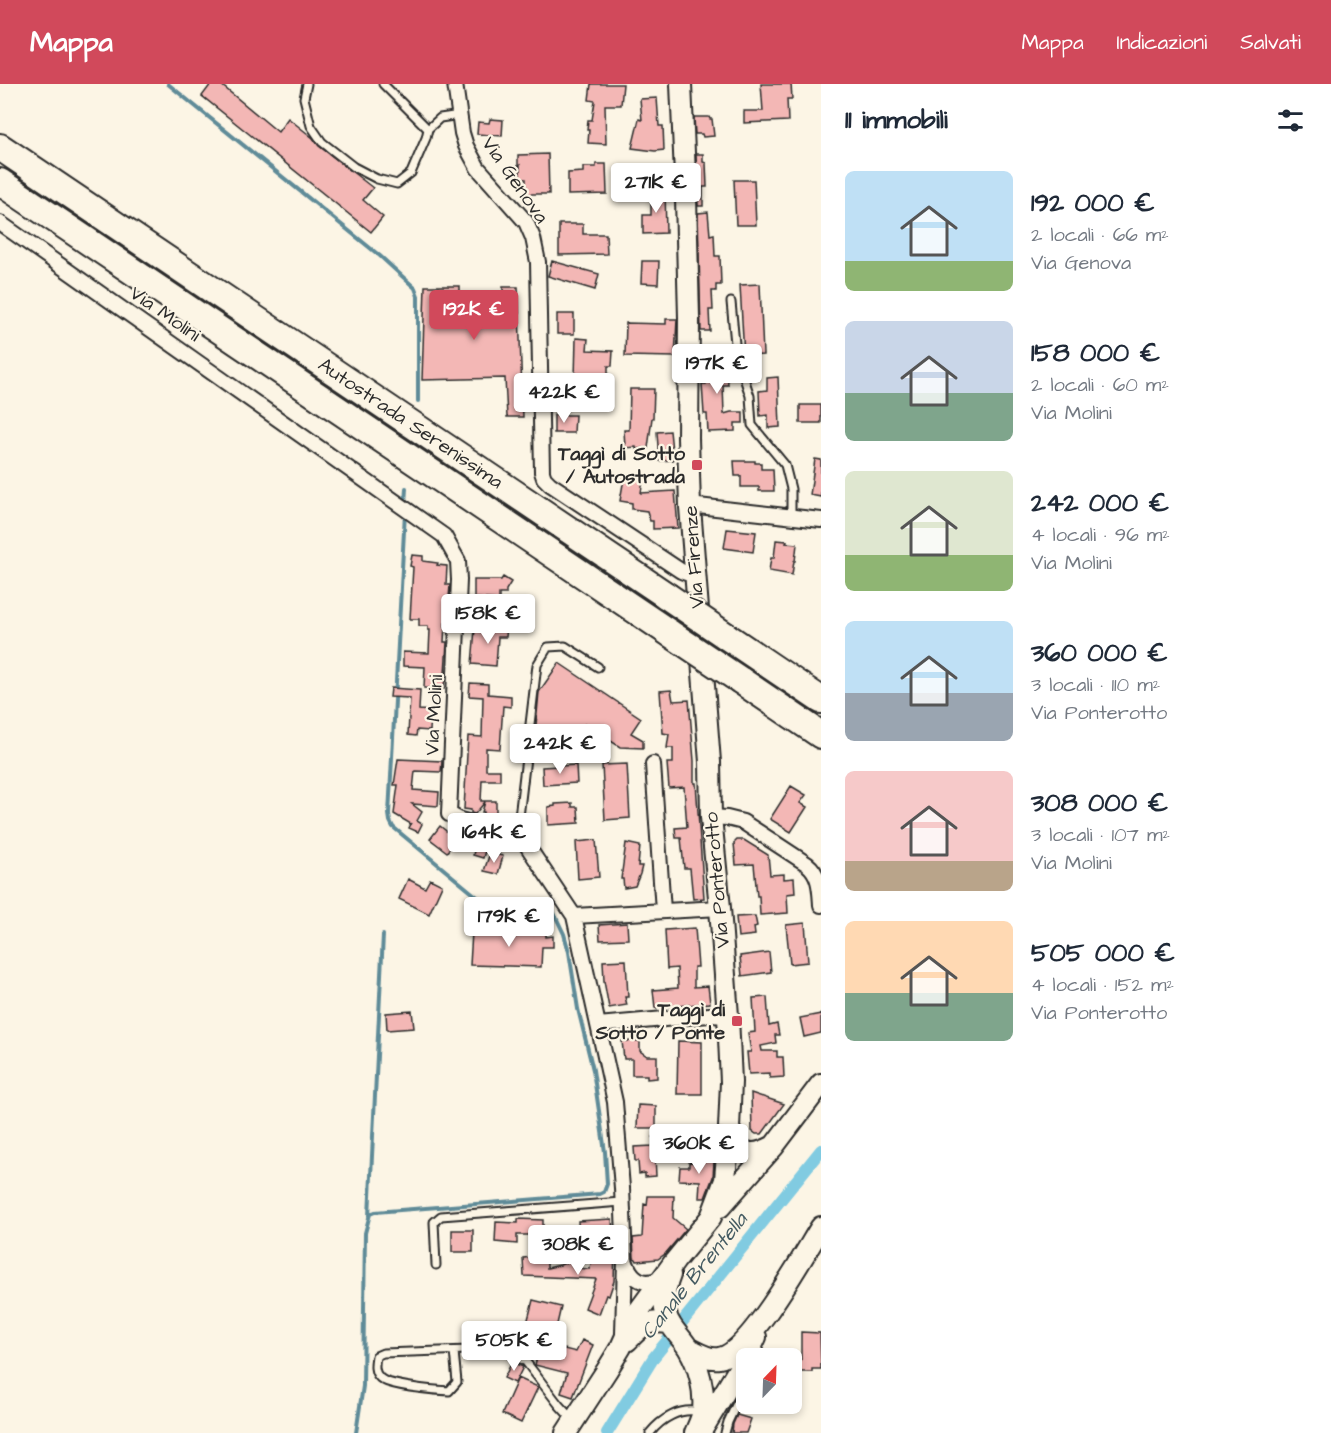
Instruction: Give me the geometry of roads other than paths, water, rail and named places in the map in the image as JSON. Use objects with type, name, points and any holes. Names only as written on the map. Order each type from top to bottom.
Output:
[{"type":"highway","name":"Autostrada Serenissima","points":[[0,147],[821,700]]},
{"type":"highway","name":"Autostrada Serenissima","points":[[0,182],[821,735]]},
{"type":"main road","name":"Via Firenze","points":[[681,84],[689,318],[690,507],[699,633]]},
{"type":"main road","name":"Via Ponterotto","points":[[570,1427],[607,1370],[635,1316],[711,1217],[725,1180],[731,1082],[728,1016],[711,817],[710,762],[699,633]]},
{"type":"main road","points":[[711,1217],[774,1146],[820,1085]]},
{"type":"main road","points":[[729,1128],[737,1145],[746,1152],[757,1154],[774,1146]]},
{"type":"main road","points":[[688,1347],[711,1358],[721,1358],[734,1351],[762,1320],[821,1227]]},
{"type":"main road","name":"Via Ponterotto","points":[[669,1269],[664,1300],[665,1311],[670,1324],[688,1347],[697,1368],[702,1384],[703,1413]]},
{"type":"main road","points":[[700,1433],[749,1352],[762,1320]]},
{"type":"main road","name":"Via Ponterotto","points":[[622,1344],[649,1322],[670,1324]]},
{"type":"main road","points":[[695,1433],[703,1413]]},
{"type":"street","name":"Via Genova","points":[[455,84],[466,146],[478,168],[525,222],[533,238],[538,262],[542,472],[544,478],[681,571],[695,574]]},
{"type":"street","name":"Via Molini","points":[[0,223],[444,536],[458,561],[459,580],[449,814],[460,820],[517,834]]},
{"type":"street","points":[[690,507],[821,520]]},
{"type":"street","points":[[653,764],[663,911]]},
{"type":"street","points":[[711,817],[743,822],[807,864],[818,880],[821,905]]},
{"type":"street","points":[[517,834],[522,838],[574,916],[615,1102],[625,1260],[622,1344]]},
{"type":"street","points":[[574,916],[720,908]]},
{"type":"street","points":[[598,1025],[709,1015],[728,1016]]},
{"type":"street","points":[[625,1260],[631,1273],[644,1282],[654,1282],[669,1269]]},
{"type":"lane","points":[[307,84],[304,98],[311,126],[322,142],[354,167],[377,179],[397,184],[411,173],[428,129],[440,118],[460,115]]},
{"type":"lane","points":[[383,84],[428,129]]},
{"type":"lane","points":[[732,302],[736,354],[750,396],[752,425],[785,465],[791,489],[791,516]]},
{"type":"lane","points":[[517,834],[537,665],[548,647],[565,646],[598,667]]},
{"type":"lane","points":[[436,1265],[434,1222],[441,1215],[622,1202]]},
{"type":"lane","points":[[454,1351],[457,1382],[449,1391],[393,1384],[381,1380],[376,1373],[376,1356],[383,1353],[497,1349],[526,1362],[559,1405],[570,1427]]},
{"type":"lane","points":[[725,1433],[736,1405]]},
{"type":"lane","points":[[650,1433],[659,1422],[673,1414],[695,1411],[703,1413]]},
{"type":"waterway","points":[[168,84],[380,256],[415,288],[418,296],[418,401]]},
{"type":"waterway","points":[[405,504],[406,488]]},
{"type":"waterway","points":[[356,1433],[363,1386],[365,1233],[370,1214],[600,1194],[604,1192],[607,1184],[605,1152],[593,1070],[578,1009],[569,952],[564,934],[553,911],[540,908],[499,915],[393,827],[390,821],[405,512]]},
{"type":"waterway","points":[[369,1216],[383,935]]},
{"type":"waterway","name":"Canale Brentella","points":[[607,1433],[654,1357],[821,1150]]},
{"type":"place","name":"Taggì di Sotto / Autostrada","points":[[697,465]]},
{"type":"place","name":"Taggì di Sotto / Ponte","points":[[737,1021]]}]
